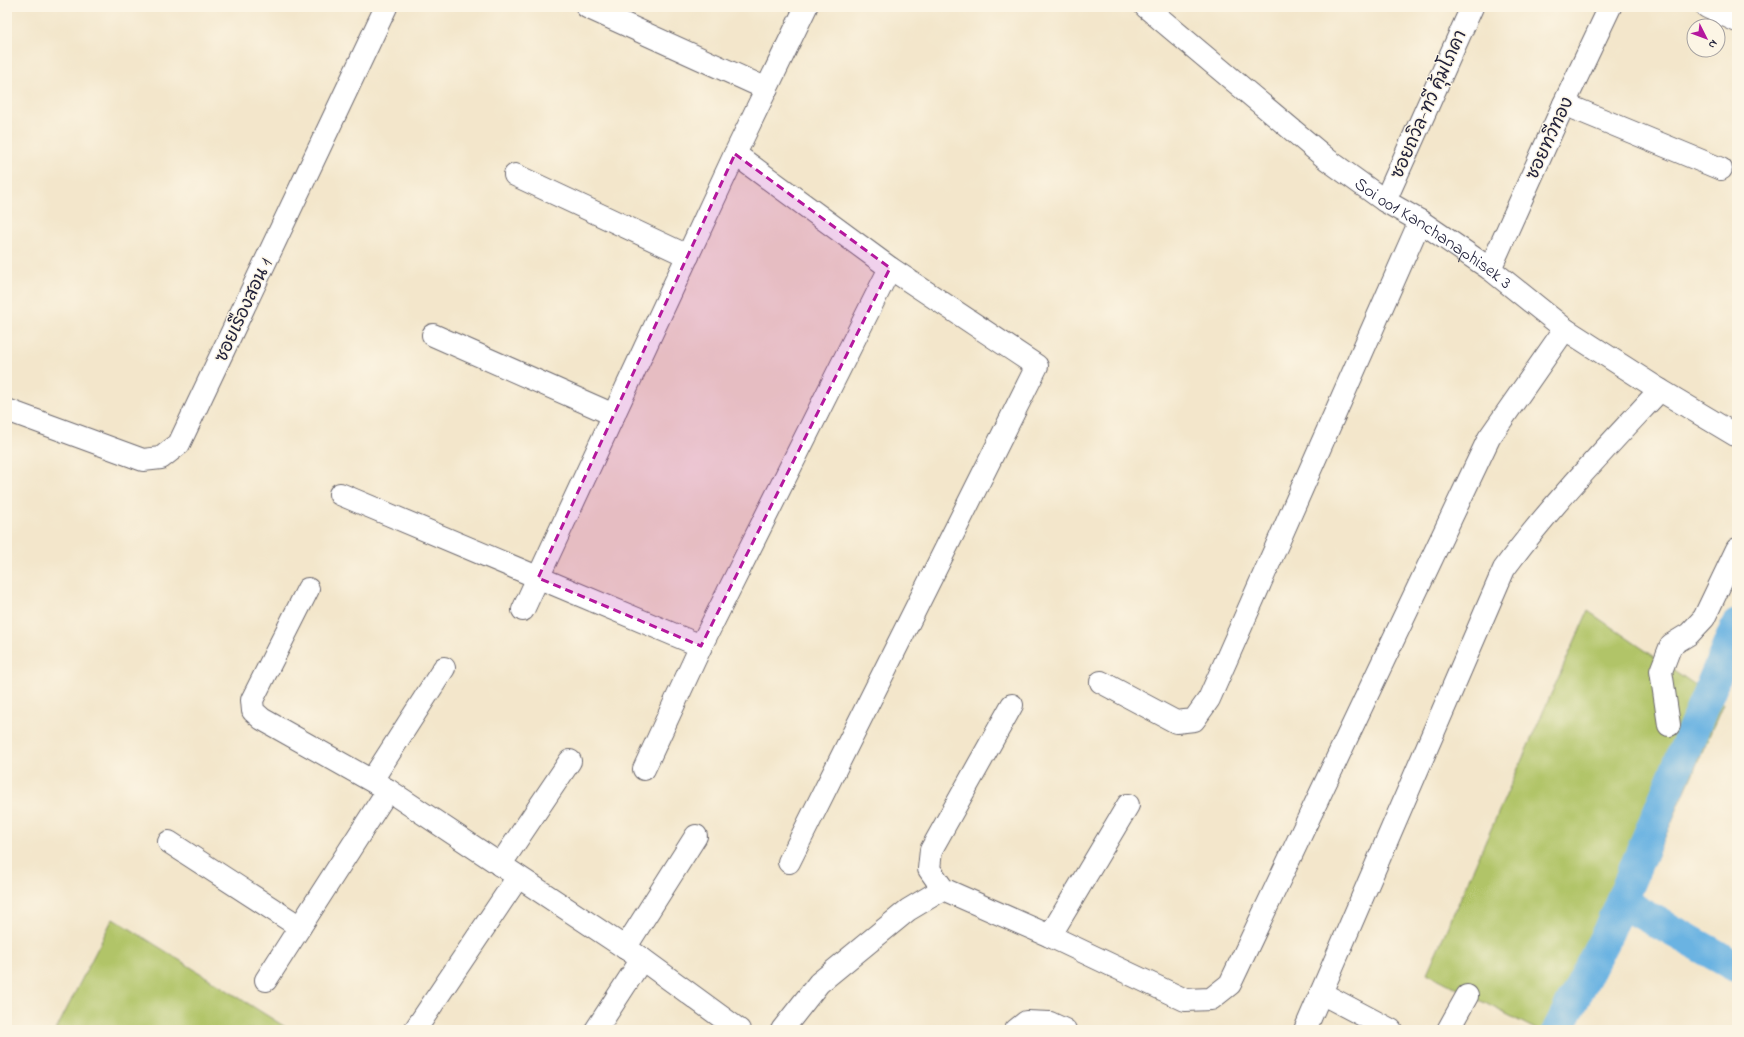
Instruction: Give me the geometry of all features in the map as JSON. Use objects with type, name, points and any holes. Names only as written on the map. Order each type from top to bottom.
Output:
[{"type":"street","name":"ซอยเรืองสอน 1","points":[[7,410],[143,460],[161,458],[179,444],[386,7]]},
{"type":"street","points":[[587,7],[767,89]]},
{"type":"street","points":[[523,610],[735,154],[806,7]]},
{"type":"street","name":"Soi 001 Kanchanaphisek 3","points":[[1146,7],[1328,160],[1385,201],[1420,221],[1490,269],[1565,329],[1660,390],[1737,436]]},
{"type":"street","name":"ซอยถวิล-ทวี คุ้มโภคา","points":[[1385,201],[1472,7]]},
{"type":"street","name":"ซอยทวีทอง","points":[[1490,269],[1564,104],[1610,7]]},
{"type":"street","points":[[1707,7],[1737,21]]},
{"type":"street","points":[[1564,104],[1721,169]]},
{"type":"street","points":[[735,154],[890,268],[1037,366],[789,862]]},
{"type":"street","points":[[514,176],[688,256]]},
{"type":"street","points":[[1101,682],[1176,722],[1194,720],[1209,699],[1420,221]]},
{"type":"street","points":[[644,769],[701,646],[890,268]]},
{"type":"street","points":[[1012,705],[931,850],[929,869],[943,889],[1050,936],[1185,1000],[1211,998],[1230,984],[1489,438],[1565,329]]},
{"type":"street","points":[[433,335],[614,415]]},
{"type":"street","points":[[1305,1030],[1504,569],[1529,535],[1566,492],[1660,390]]},
{"type":"street","points":[[340,494],[701,646]]},
{"type":"street","points":[[1669,725],[1661,671],[1671,645],[1689,634],[1704,618],[1737,550]]},
{"type":"street","points":[[308,589],[252,700],[253,711],[262,719],[380,785],[633,953],[739,1030]]},
{"type":"street","points":[[266,980],[300,927],[444,668]]},
{"type":"street","points":[[500,864],[570,761]]},
{"type":"street","points":[[1050,936],[1128,805]]},
{"type":"street","points":[[596,1030],[633,953],[696,836]]},
{"type":"street","points":[[169,842],[300,927]]},
{"type":"street","points":[[415,1030],[518,877]]},
{"type":"street","points":[[782,1030],[818,984],[908,910],[943,889]]},
{"type":"street","points":[[1321,993],[1391,1030]]},
{"type":"street","points":[[1448,1030],[1467,996]]},
{"type":"street","points":[[1016,1030],[1026,1022],[1050,1023],[1065,1030]]},
{"type":"highlighted area","points":[[735,154],[890,268],[701,646],[538,578]]},
{"type":"green space","points":[[1588,611],[1723,704],[1617,947],[1542,1030],[1537,1030],[1427,973]]},
{"type":"green space","points":[[113,918],[290,1030],[56,1030]]},
{"type":"waterway","points":[[1558,1030],[1608,932],[1737,625]]},
{"type":"waterway","points":[[1621,902],[1737,967]]}]
